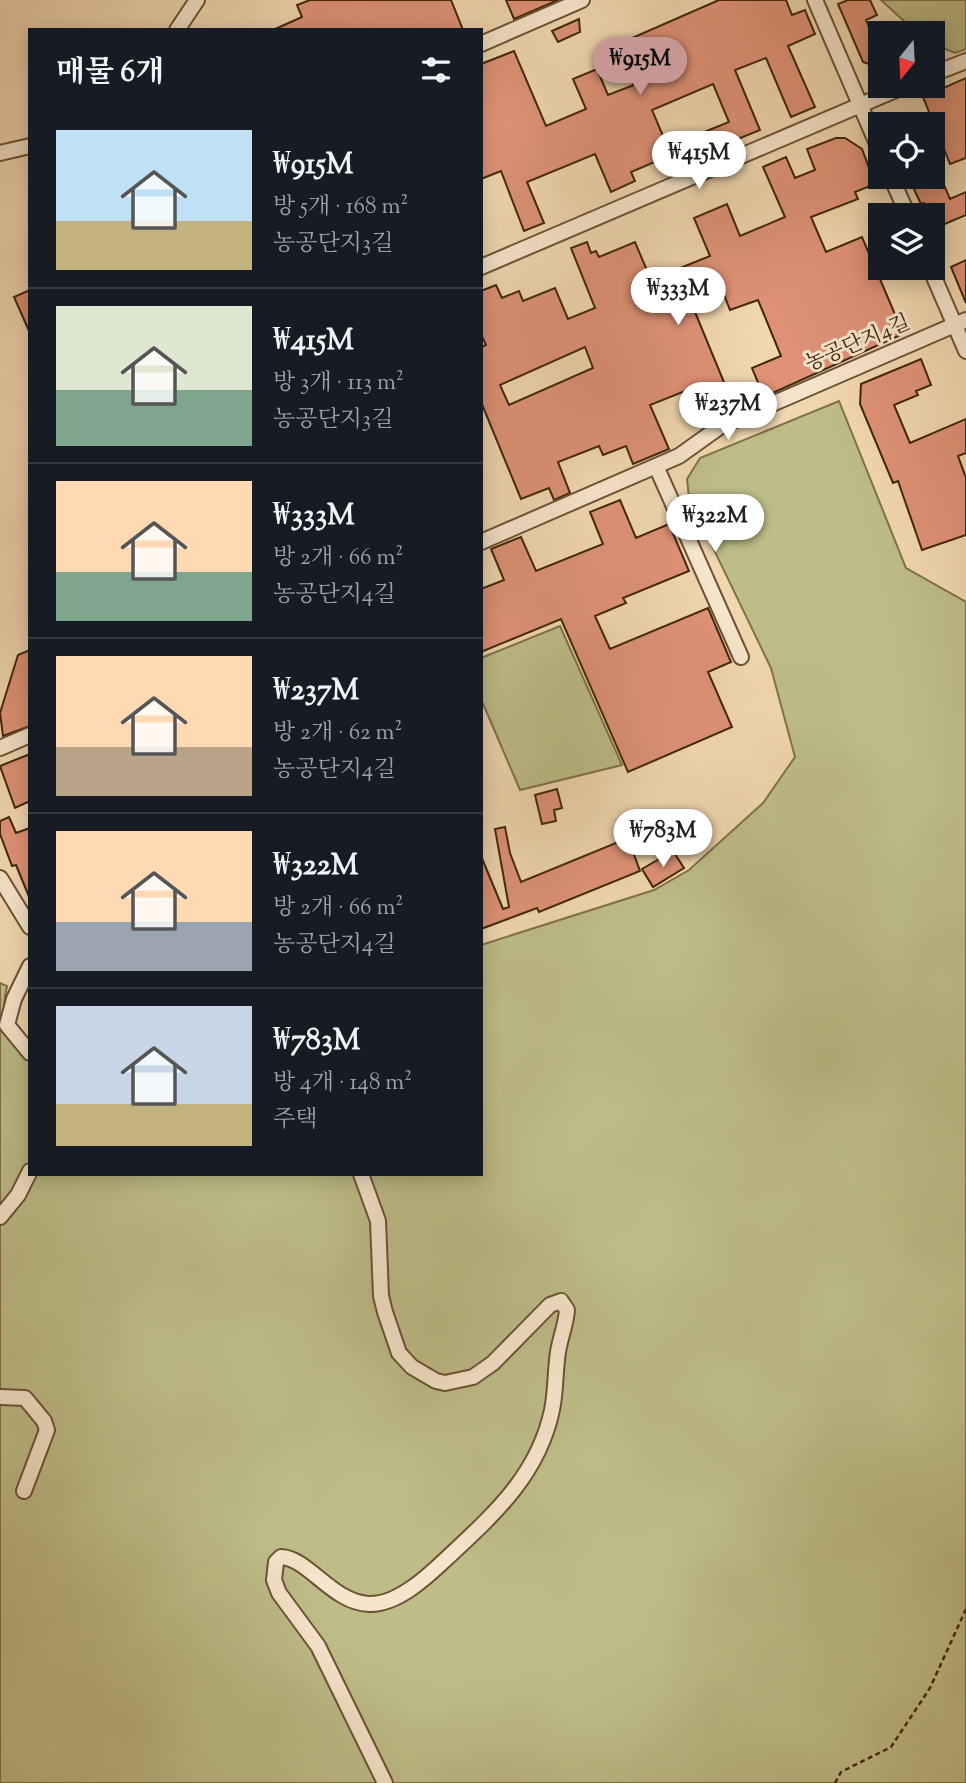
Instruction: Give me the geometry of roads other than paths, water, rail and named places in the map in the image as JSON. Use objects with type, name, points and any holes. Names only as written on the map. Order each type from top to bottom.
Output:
[{"type":"street","points":[[178,28],[197,0]]},
{"type":"street","points":[[483,43],[582,0]]},
{"type":"street","points":[[815,0],[868,123]]},
{"type":"street","points":[[945,69],[966,61]]},
{"type":"street","points":[[483,266],[875,98]]},
{"type":"street","points":[[0,153],[28,146]]},
{"type":"street","points":[[937,280],[960,323],[966,351]]},
{"type":"street","name":"농공단지4길","points":[[483,541],[679,456],[721,426],[960,323]]},
{"type":"street","points":[[656,466],[741,657]]},
{"type":"street","points":[[0,748],[28,737]]},
{"type":"street","points":[[0,878],[28,924]]},
{"type":"street","points":[[28,970],[14,999],[8,1025],[28,1050]]},
{"type":"street","points":[[0,1217],[18,1195],[28,1175]]},
{"type":"street","points":[[361,1176],[377,1221],[381,1296],[385,1312],[399,1353],[412,1367],[436,1381],[463,1381],[493,1363],[550,1305],[561,1301],[567,1310],[558,1352],[552,1409],[538,1456],[506,1503],[437,1568],[403,1592],[370,1604],[338,1593],[296,1561],[281,1558],[276,1562],[274,1580],[279,1593],[318,1646],[385,1783]]},
{"type":"street","points":[[0,1397],[25,1398],[44,1421],[47,1430],[24,1491]]}]
